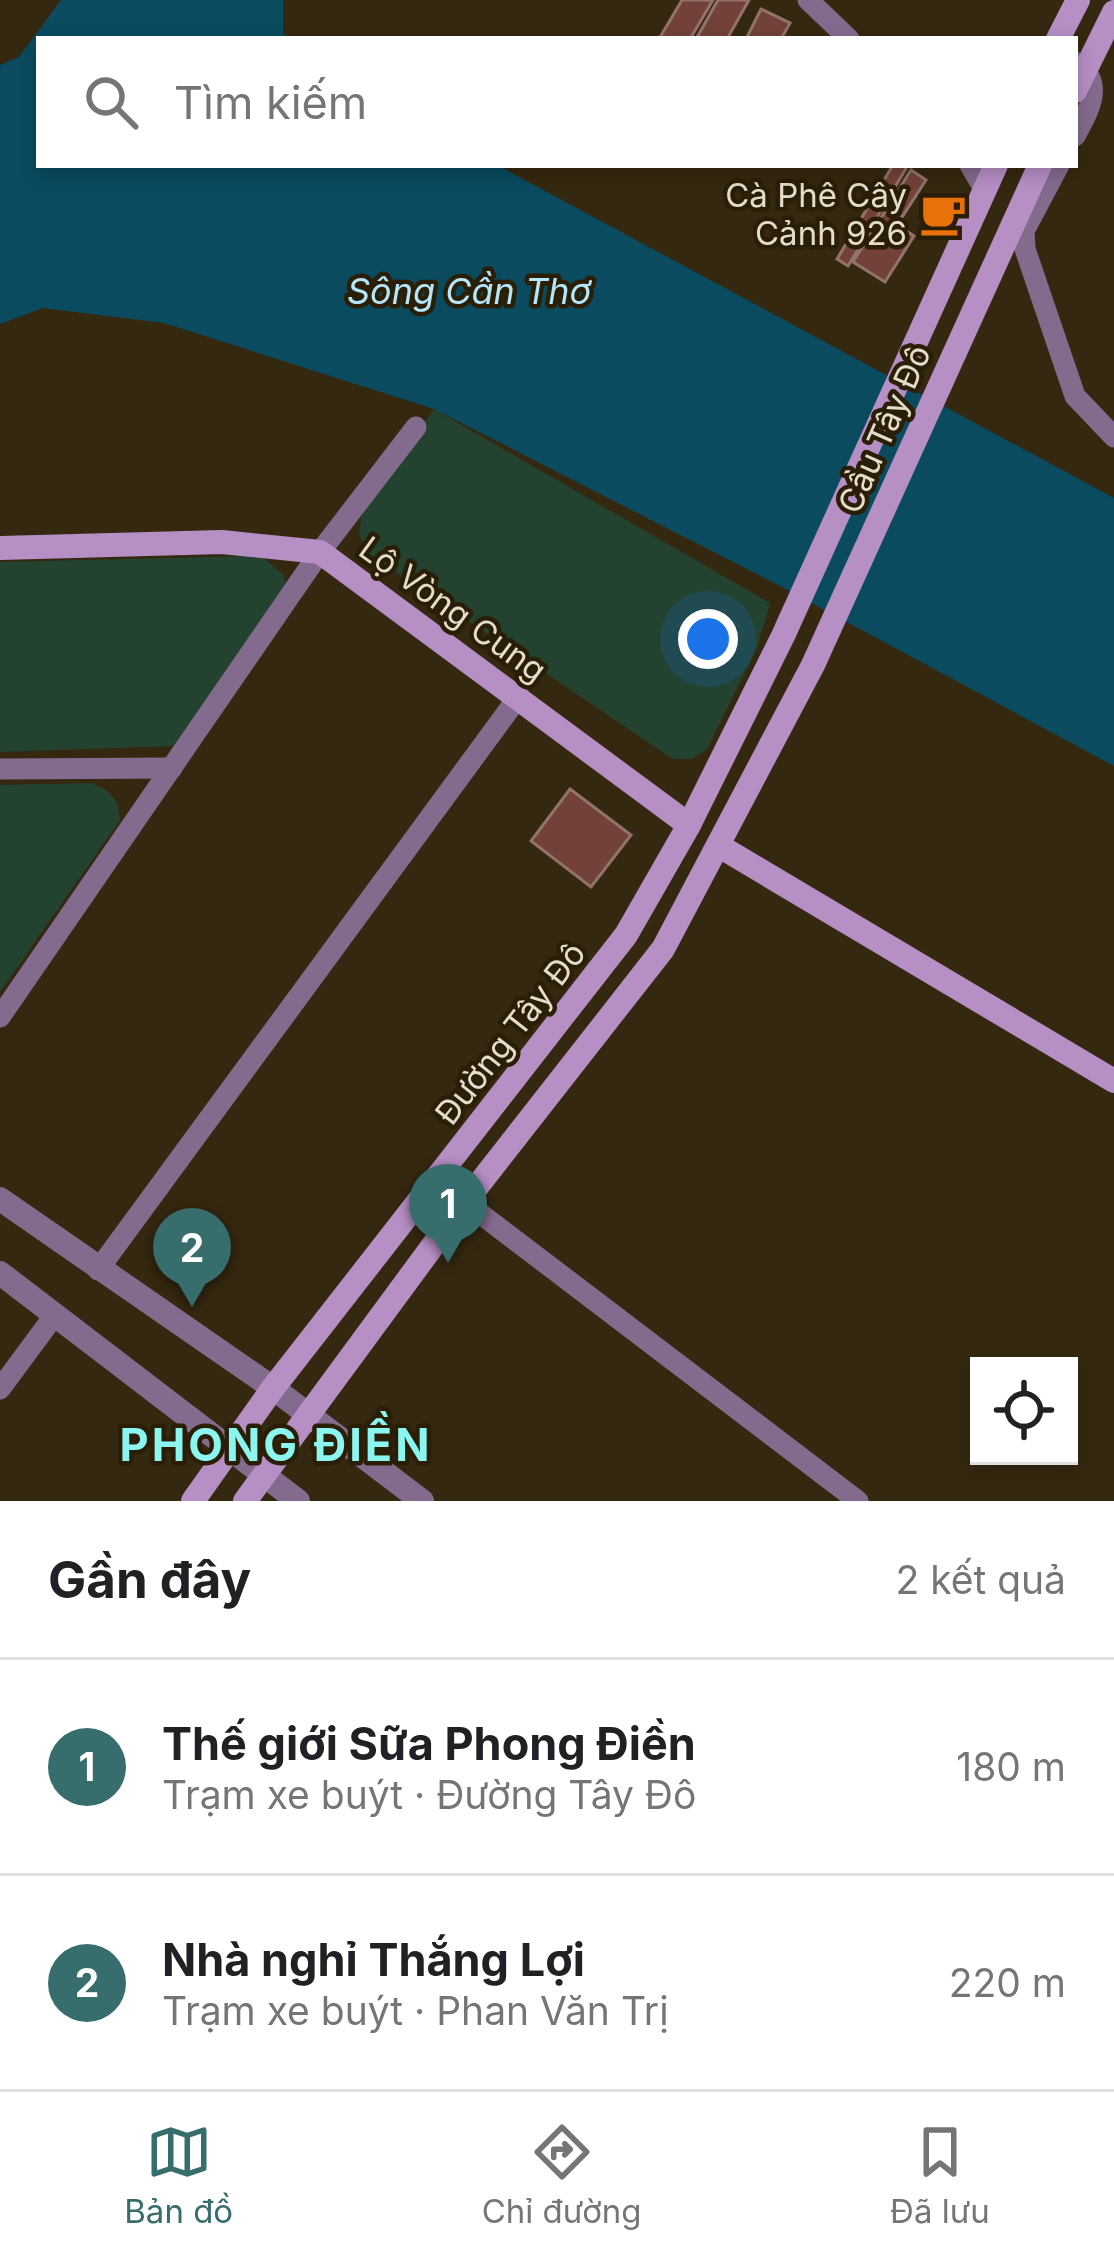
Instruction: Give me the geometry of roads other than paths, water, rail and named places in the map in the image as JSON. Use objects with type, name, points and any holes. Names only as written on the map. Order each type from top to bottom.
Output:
[{"type":"main road","points":[[1060,36],[1078,0]]},
{"type":"main road","points":[[1078,74],[1114,12]]},
{"type":"main road","name":"Cầu Tây Đô","points":[[689,825],[783,636],[995,168]]},
{"type":"main road","name":"Cầu Tây Đô","points":[[721,847],[813,665],[1039,168]]},
{"type":"main road","name":"Lộ Vòng Cung","points":[[0,548],[222,542],[320,552],[689,825]]},
{"type":"main road","name":"Đường Tây Đô","points":[[193,1501],[273,1388],[573,1010],[626,935],[689,825]]},
{"type":"main road","points":[[721,847],[1114,1081]]},
{"type":"main road","name":"Đường Tây Đô","points":[[245,1501],[465,1202],[663,949],[721,847]]},
{"type":"street","points":[[808,0],[846,36]]},
{"type":"street","points":[[1078,74],[1093,102],[1078,130]]},
{"type":"street","points":[[971,168],[981,198]]},
{"type":"street","points":[[1058,168],[1024,231],[1025,249],[1075,396],[1114,437]]},
{"type":"street","points":[[0,1018],[320,552],[416,427]]},
{"type":"street","points":[[98,1270],[518,696]]},
{"type":"street","points":[[0,769],[172,768]]},
{"type":"street","points":[[0,1199],[273,1388],[422,1501]]},
{"type":"street","points":[[465,1202],[858,1501]]},
{"type":"street","points":[[0,1273],[298,1501]]},
{"type":"street","points":[[0,1389],[54,1316]]},
{"type":"water","name":"Sông Cần Thơ","points":[[61,0],[283,0],[286,36],[36,36],[36,168],[503,168],[1114,498],[1114,766],[784,588],[434,409],[164,323],[43,308],[0,324],[0,65],[19,57]]},
{"type":"place","name":"Cà Phê Cây Cảnh 926","points":[[943,214]]},
{"type":"place","name":"Thế giới Sữa Phong Điền","points":[[448,1263]]},
{"type":"place","name":"Nhà nghỉ Thắng Lợi","points":[[192,1307]]},
{"type":"district","name":"PHONG ĐIỀN","points":[[276,1444]]}]
